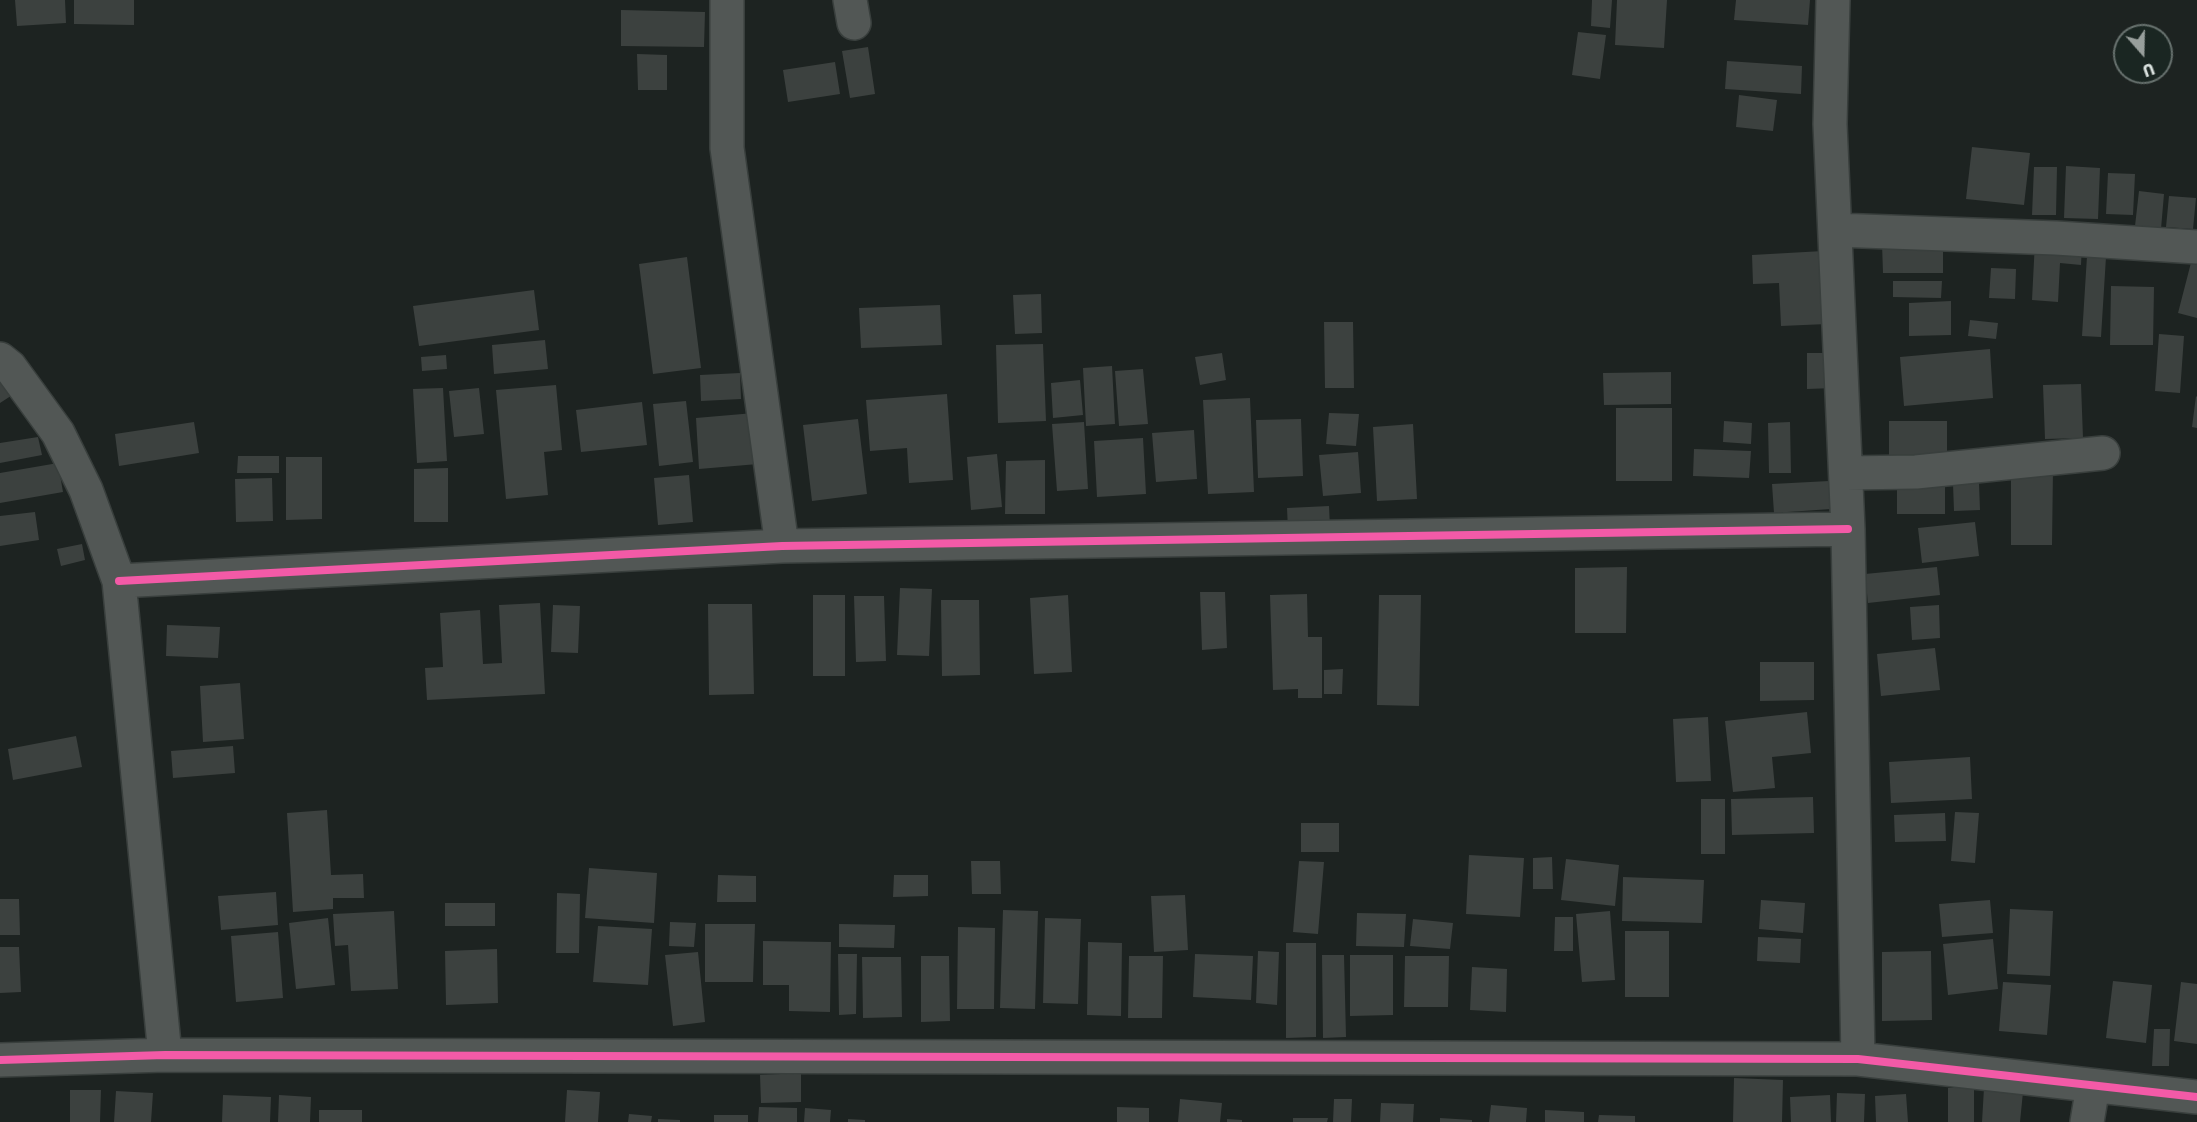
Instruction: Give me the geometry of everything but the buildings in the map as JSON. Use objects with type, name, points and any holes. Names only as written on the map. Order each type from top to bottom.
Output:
[{"type":"street","points":[[727,0],[727,148],[782,546]]},
{"type":"street","points":[[1833,0],[1830,124],[1848,529],[1858,1059]]},
{"type":"street","points":[[1835,230],[2056,238],[2197,247]]},
{"type":"street","points":[[0,359],[10,368],[58,433],[86,490],[119,581],[165,1055]]},
{"type":"street","points":[[1846,473],[1916,472],[2103,453]]},
{"type":"street","points":[[119,581],[782,546],[1848,529]]},
{"type":"street","points":[[0,1060],[165,1055],[1858,1059],[2197,1097]]},
{"type":"street","points":[[2087,1122],[2092,1086]]},
{"type":"cycle path","points":[[119,581],[782,546],[1848,529]]},
{"type":"cycle path","points":[[0,1060],[165,1055],[1858,1059],[2197,1097]]}]
